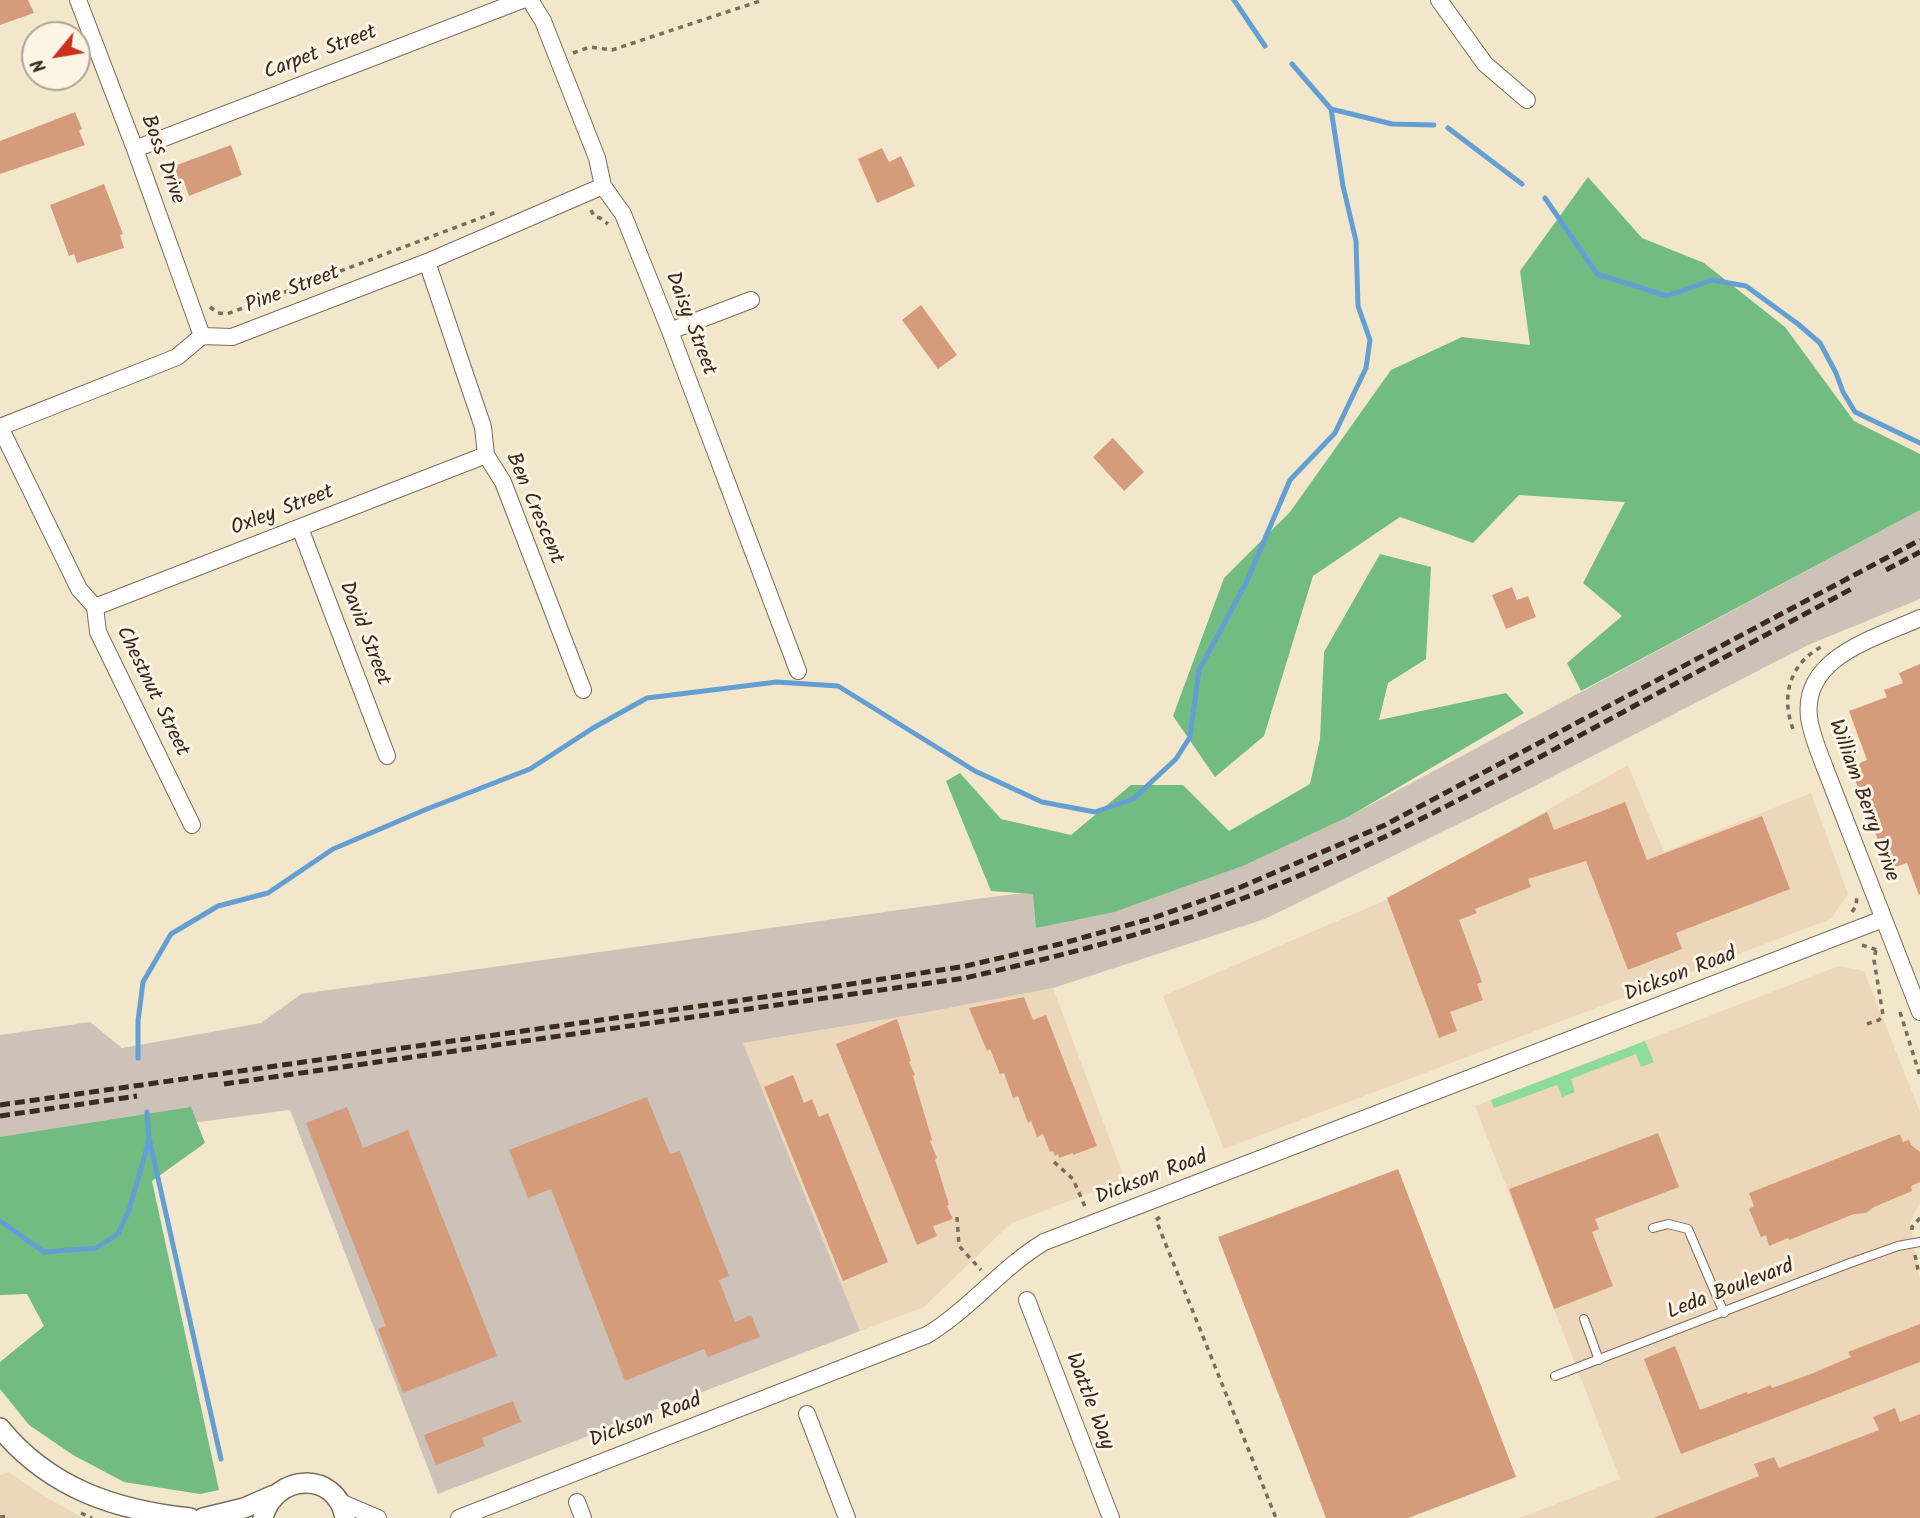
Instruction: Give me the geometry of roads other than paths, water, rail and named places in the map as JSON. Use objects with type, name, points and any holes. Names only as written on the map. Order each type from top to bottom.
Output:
[{"type":"street","name":"Boss Drive","points":[[78,0],[202,336]]},
{"type":"street","name":"Carpet Street","points":[[135,149],[522,0]]},
{"type":"street","name":"Daisy Street","points":[[530,0],[543,21],[597,158],[603,186],[623,214],[670,331],[798,671]]},
{"type":"street","points":[[1439,0],[1485,64],[1527,100]]},
{"type":"street","name":"Pine Street","points":[[202,336],[232,337],[427,262],[603,186]]},
{"type":"street","name":"Ben Crescent","points":[[427,262],[483,427],[486,455],[503,482],[583,690]]},
{"type":"street","points":[[670,331],[751,300]]},
{"type":"street","points":[[0,427],[177,357],[202,336]]},
{"type":"street","name":"Chestnut Street","points":[[0,427],[79,589],[95,607],[98,632],[192,825]]},
{"type":"street","name":"Oxley Street","points":[[95,607],[486,455]]},
{"type":"street","name":"David Street","points":[[300,528],[387,756]]},
{"type":"street","name":"William Berry Drive","points":[[1920,618],[1859,646],[1829,664],[1815,679],[1808,698],[1812,733],[1920,1012]]},
{"type":"street","name":"Dickson Road","points":[[459,1518],[927,1335],[945,1324],[1026,1253],[1044,1242],[1883,919]]},
{"type":"street","name":"Wattle Way","points":[[1027,1300],[1111,1518]]},
{"type":"street","points":[[807,1414],[847,1518]]},
{"type":"street","points":[[0,1428],[33,1461],[63,1482],[94,1497],[148,1516],[190,1518]]},
{"type":"street","points":[[203,1518],[244,1508],[290,1485],[310,1482],[327,1489],[341,1509],[379,1518]]},
{"type":"street","points":[[263,1518],[274,1495]]},
{"type":"street","points":[[577,1502],[583,1518]]},
{"type":"lane","points":[[1653,1228],[1668,1224],[1688,1229],[1724,1312]]},
{"type":"lane","name":"Leda Boulevard","points":[[1555,1376],[1850,1263],[1920,1242]]},
{"type":"lane","points":[[1584,1319],[1600,1360]]},
{"type":"waterway","points":[[1234,0],[1265,46]]},
{"type":"waterway","points":[[138,1058],[138,1021],[143,982],[171,934],[218,906],[268,893],[333,849],[530,769],[593,728],[647,698],[777,682],[838,686],[975,771],[1042,802],[1095,812],[1133,799],[1176,759],[1190,737],[1199,670],[1246,583],[1290,480],[1335,433],[1366,368],[1370,340],[1358,306],[1356,241],[1343,186],[1331,109],[1292,64]]},
{"type":"waterway","points":[[1331,109],[1392,124],[1434,125]]},
{"type":"waterway","points":[[1448,128],[1522,184]]},
{"type":"waterway","points":[[1545,198],[1597,274],[1667,296],[1712,280],[1746,286],[1820,343],[1855,412],[1920,443]]},
{"type":"waterway","points":[[0,1221],[44,1252],[96,1248],[118,1234],[129,1210],[145,1155],[149,1138],[147,1112]]},
{"type":"waterway","points":[[149,1138],[221,1459]]},
{"type":"railway","points":[[0,1105],[966,966],[1153,918],[1241,887],[1385,825],[1920,540]]},
{"type":"railway","points":[[1886,570],[1920,552]]},
{"type":"railway","points":[[224,1084],[965,978],[1141,933],[1210,911],[1287,881],[1413,823],[1855,587]]},
{"type":"railway","points":[[0,1116],[137,1096]]}]
